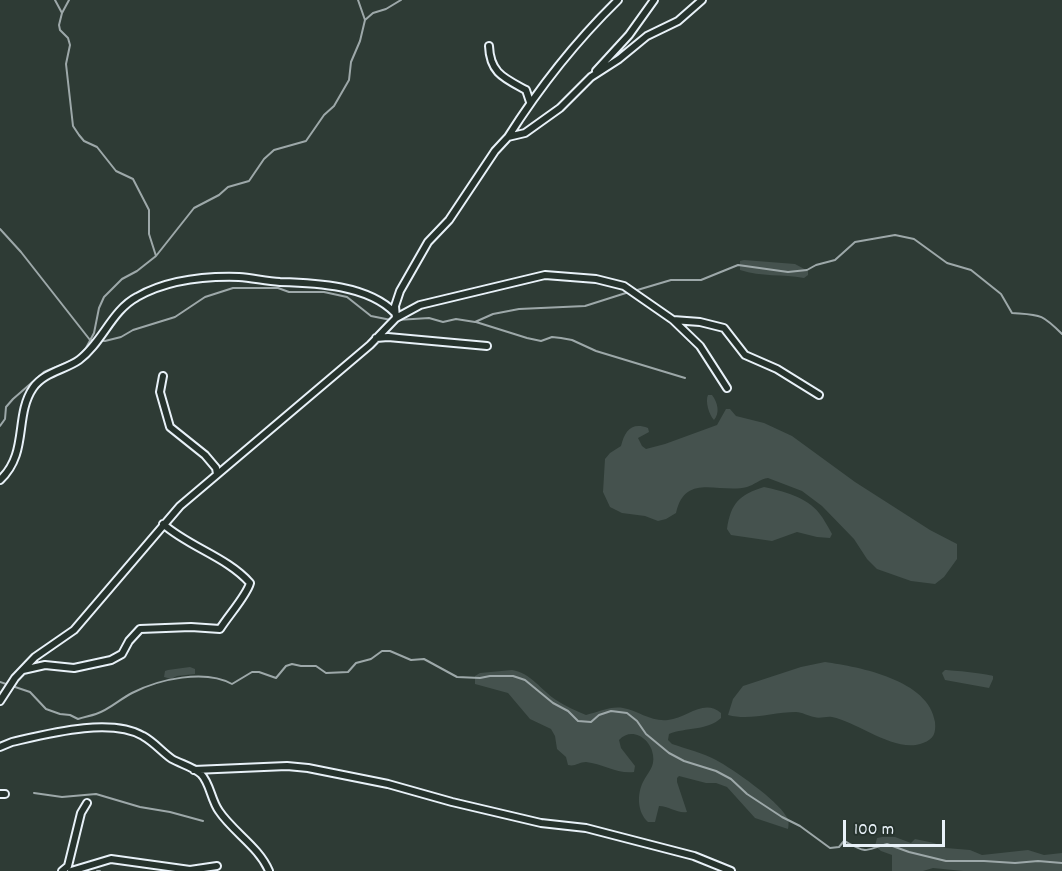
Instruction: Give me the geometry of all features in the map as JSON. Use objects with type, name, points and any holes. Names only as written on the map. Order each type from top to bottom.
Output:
[{"type":"street","points":[[396,315],[395,306],[400,291],[429,242],[449,220],[530,102],[598,20],[618,0]]},
{"type":"street","points":[[508,137],[525,133],[560,108],[629,35],[654,0]]},
{"type":"street","points":[[591,76],[619,59],[647,36],[678,21],[702,0]]},
{"type":"street","points":[[489,46],[491,64],[496,71],[526,90],[530,102]]},
{"type":"street","points":[[0,701],[15,678],[35,657],[74,630],[180,506],[376,338],[396,315],[420,305],[545,275],[596,279],[624,286],[673,320],[700,346],[727,388]]},
{"type":"street","points":[[0,480],[7,474],[16,456],[21,439],[25,404],[33,387],[53,372],[77,362],[87,354],[119,313],[135,297],[162,286],[213,277],[326,284],[376,299],[388,306],[396,315]]},
{"type":"street","points":[[673,320],[700,322],[724,328],[745,355],[777,369],[819,395]]},
{"type":"street","points":[[376,338],[388,337],[488,346]]},
{"type":"street","points":[[163,376],[160,392],[170,427],[216,468],[217,474]]},
{"type":"street","points":[[23,670],[45,665],[74,668],[111,660],[122,654],[129,641],[140,629],[191,627],[220,629],[235,606],[248,592],[250,583],[241,573],[196,545],[175,535],[163,524]]},
{"type":"street","points":[[0,747],[12,742],[93,726],[143,735],[166,755],[200,773],[219,810],[266,864],[269,871]]},
{"type":"street","points":[[194,770],[287,766],[308,768],[388,784],[541,823],[597,831],[694,856],[731,871]]},
{"type":"street","points":[[62,871],[68,866],[81,813],[87,803]]},
{"type":"street","points":[[71,871],[111,859],[190,870],[218,866]]},
{"type":"shaded area","points":[[740,261],[795,264],[808,271],[808,275],[804,278],[748,272],[740,270]]},
{"type":"shaded area","points":[[708,395],[712,395],[717,405],[718,411],[714,420],[708,408]]},
{"type":"shaded area","points":[[726,409],[730,409],[736,416],[764,423],[792,436],[855,482],[930,530],[957,544],[957,559],[944,577],[935,584],[911,581],[877,569],[867,559],[854,539],[822,506],[802,491],[768,478],[747,487],[695,489],[680,500],[676,513],[658,521],[645,516],[622,513],[610,507],[603,492],[605,459],[621,446],[630,429],[637,426],[648,428],[649,432],[638,438],[646,449],[717,425]]},
{"type":"shaded area","points":[[764,487],[801,499],[814,507],[832,534],[830,538],[797,532],[772,541],[731,535],[727,529],[734,506],[748,493]]},
{"type":"shaded area","points":[[825,662],[874,672],[907,686],[930,708],[935,722],[935,732],[932,737],[923,743],[901,744],[842,720],[832,717],[816,718],[798,712],[753,717],[728,715],[733,699],[743,686],[801,667]]},
{"type":"shaded area","points":[[190,667],[195,669],[195,674],[171,679],[164,677],[165,671]]},
{"type":"shaded area","points":[[512,670],[530,678],[559,702],[586,715],[618,708],[629,709],[651,718],[668,720],[702,708],[715,709],[721,713],[721,718],[715,722],[703,727],[669,734],[668,740],[672,744],[716,760],[754,785],[781,809],[788,819],[788,829],[755,818],[727,787],[679,776],[677,782],[687,812],[659,806],[655,822],[648,822],[642,813],[639,797],[643,782],[652,766],[653,759],[649,744],[635,734],[624,736],[619,740],[621,748],[635,766],[634,772],[622,772],[586,762],[568,765],[566,757],[557,749],[555,736],[551,729],[530,719],[508,693],[475,684],[475,676],[480,673]]},
{"type":"shaded area","points":[[945,670],[990,675],[993,679],[989,688],[945,680],[942,673]]},
{"type":"shaded area","points":[[895,837],[911,843],[915,839],[946,848],[970,850],[982,855],[1028,850],[1044,855],[1062,853],[1062,871],[963,871],[933,868],[923,871],[892,871],[892,855],[875,846],[877,838]]},
{"type":"waterway","points":[[55,0],[62,13]]},
{"type":"waterway","points":[[69,0],[59,25],[70,45],[66,64],[73,126],[84,141],[97,147],[116,171],[133,179],[149,210],[149,234],[156,256]]},
{"type":"waterway","points":[[358,0],[365,20]]},
{"type":"waterway","points":[[0,426],[5,419],[6,407],[13,399],[44,372],[75,359],[86,348],[94,333],[99,308],[104,297],[122,279],[156,256],[194,208],[219,195],[228,187],[249,181],[264,159],[274,150],[306,141],[324,115],[334,106],[349,80],[351,62],[360,41],[365,20],[373,13],[386,9],[401,0]]},
{"type":"waterway","points":[[0,229],[21,252],[90,340],[105,341],[121,337],[133,330],[175,317],[205,297],[233,288],[278,288],[289,292],[324,292],[347,297],[371,316],[391,320]]},
{"type":"waterway","points":[[634,291],[671,280],[701,280],[738,265],[788,272],[807,270],[835,260],[855,242],[895,235],[914,239],[947,263],[971,270],[1001,294],[1012,313],[1040,316],[1062,334]]},
{"type":"waterway","points":[[397,320],[429,318],[443,322],[456,319],[475,322],[493,314],[519,309],[585,306],[629,292]]},
{"type":"waterway","points":[[476,322],[541,341],[552,337],[572,340],[596,351],[685,378]]},
{"type":"waterway","points":[[0,682],[30,692],[46,709],[78,719],[101,712],[128,695],[168,680],[209,677],[232,684],[252,672],[276,678],[286,666],[292,664],[316,666],[326,673],[348,672],[356,663],[371,659],[382,651],[390,651],[411,660],[424,659],[457,677],[513,676],[525,680],[578,721],[591,722],[599,715],[611,711],[627,713],[637,721],[646,734],[669,753],[731,779],[747,794],[800,826],[830,848],[839,847],[844,841],[866,850],[887,844],[946,861],[1062,863]]},
{"type":"waterway","points":[[34,793],[62,797],[96,794],[140,807],[203,821]]}]
